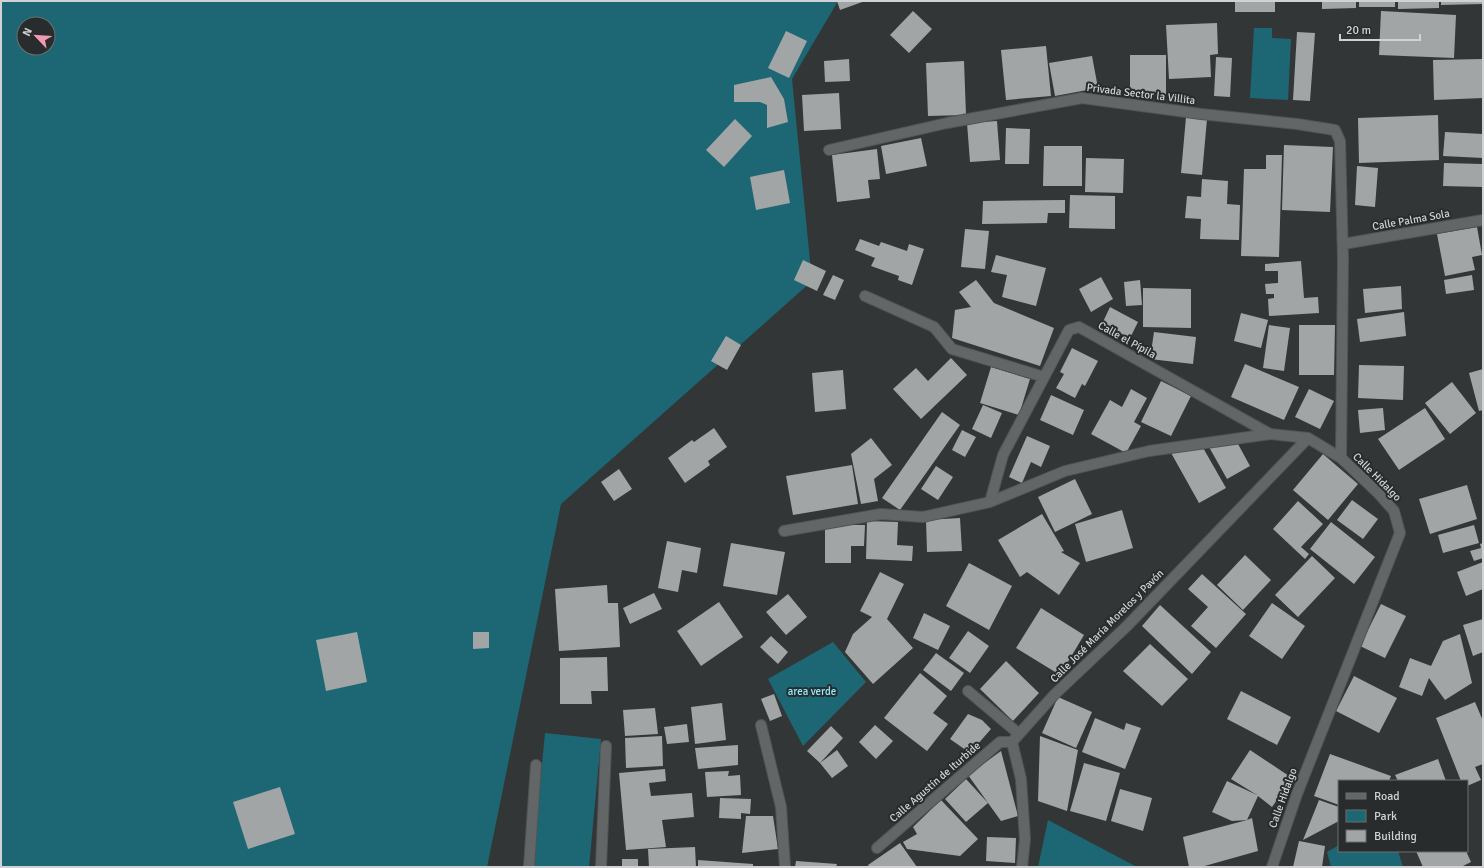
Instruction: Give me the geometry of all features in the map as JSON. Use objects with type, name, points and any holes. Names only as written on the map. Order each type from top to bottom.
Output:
[{"type":"street","name":"Privada Sector la Villita","points":[[829,150],[947,123],[1082,98],[1335,130]]},
{"type":"street","name":"Calle Hidalgo","points":[[1272,867],[1297,794],[1400,533],[1394,511],[1378,493],[1341,458],[1343,244],[1340,141],[1335,130]]},
{"type":"street","name":"Calle Palma Sola","points":[[1343,244],[1483,220]]},
{"type":"street","points":[[865,296],[934,327],[952,349],[1044,377]]},
{"type":"street","name":"Calle el Pípila","points":[[990,502],[1003,455],[1069,330],[1079,327],[1270,434],[1308,438],[1341,458]]},
{"type":"street","points":[[784,531],[881,514],[923,517],[990,502],[1073,469],[1149,451],[1270,434]]},
{"type":"street","name":"Calle José María Morelos y Pavón","points":[[1012,742],[1054,695],[1128,626],[1308,438]]},
{"type":"street","points":[[968,691],[1019,734]]},
{"type":"street","points":[[761,725],[780,807],[784,867]]},
{"type":"street","name":"Calle Agustín de Iturbide","points":[[877,848],[1000,742],[1012,742]]},
{"type":"street","points":[[1012,742],[1021,779],[1025,839],[1022,867]]},
{"type":"street","points":[[601,867],[606,746]]},
{"type":"street","points":[[529,867],[536,765]]},
{"type":"green space","points":[[1,1],[838,1],[792,79],[812,281],[561,504],[487,867],[1,867]]},
{"type":"green space","points":[[1254,28],[1272,28],[1272,38],[1291,39],[1288,100],[1250,98]]},
{"type":"green space","name":"area verde","points":[[833,642],[866,682],[803,746],[768,679]]},
{"type":"green space","points":[[545,733],[601,739],[589,867],[532,867]]},
{"type":"green space","points":[[1048,820],[1137,867],[1038,867]]},
{"type":"green space","points":[[1338,846],[1338,852],[1398,852],[1403,867],[1331,867],[1327,852]]},
{"type":"building","points":[[837,1],[865,1],[840,10]]},
{"type":"building","points":[[1235,1],[1275,1],[1275,12],[1235,12]]},
{"type":"building","points":[[1322,1],[1356,1],[1356,8],[1322,9]]},
{"type":"building","points":[[1359,1],[1395,1],[1395,7],[1359,7]]},
{"type":"building","points":[[1398,1],[1439,1],[1439,8],[1398,9]]},
{"type":"building","points":[[1441,1],[1483,1],[1483,4],[1441,5]]},
{"type":"building","points":[[913,11],[932,29],[909,53],[890,35]]},
{"type":"building","points":[[1381,11],[1456,15],[1454,58],[1379,55]]},
{"type":"building","points":[[1217,23],[1218,54],[1210,55],[1211,77],[1169,79],[1166,25]]},
{"type":"building","points":[[786,31],[807,41],[789,78],[768,68]]},
{"type":"building","points":[[1297,32],[1315,33],[1310,101],[1293,100]]},
{"type":"building","points":[[1046,46],[1051,96],[1006,100],[1001,50]]},
{"type":"building","points":[[1130,55],[1166,55],[1166,96],[1130,96]]},
{"type":"building","points":[[1092,56],[1098,88],[1055,96],[1049,63]]},
{"type":"building","points":[[1216,57],[1232,58],[1230,97],[1214,96]]},
{"type":"building","points":[[849,59],[850,81],[825,82],[824,61]]},
{"type":"building","points":[[1483,59],[1483,98],[1434,100],[1433,60]]},
{"type":"building","points":[[964,61],[966,115],[928,116],[926,63]]},
{"type":"building","points":[[771,77],[784,99],[788,122],[767,128],[767,105],[760,102],[734,102],[734,85]]},
{"type":"building","points":[[839,93],[841,129],[804,131],[802,95]]},
{"type":"building","points":[[1438,115],[1439,160],[1359,163],[1358,118]]},
{"type":"building","points":[[1186,117],[1207,119],[1202,175],[1181,173]]},
{"type":"building","points":[[735,119],[752,136],[724,167],[706,150]]},
{"type":"building","points":[[997,121],[1000,160],[970,162],[967,123]]},
{"type":"building","points":[[1006,128],[1030,129],[1029,164],[1005,164]]},
{"type":"building","points":[[1445,132],[1483,134],[1483,158],[1443,156]]},
{"type":"building","points":[[921,138],[927,166],[886,174],[881,146]]},
{"type":"building","points":[[1284,145],[1333,147],[1330,212],[1282,210]]},
{"type":"building","points":[[1044,146],[1082,146],[1082,186],[1043,186]]},
{"type":"building","points":[[877,149],[880,179],[868,180],[870,198],[837,202],[832,155]]},
{"type":"building","points":[[1266,155],[1282,155],[1279,257],[1241,256],[1244,169],[1266,169]]},
{"type":"building","points":[[1086,158],[1124,159],[1123,193],[1085,192]]},
{"type":"building","points":[[1444,163],[1483,164],[1483,187],[1443,186]]},
{"type":"building","points":[[1357,166],[1378,168],[1375,207],[1355,205]]},
{"type":"building","points":[[784,170],[790,203],[756,210],[750,177]]},
{"type":"building","points":[[1202,179],[1228,181],[1227,204],[1240,205],[1239,240],[1200,239],[1201,219],[1185,218],[1187,196],[1201,197]]},
{"type":"building","points":[[1070,195],[1115,196],[1115,229],[1069,228]]},
{"type":"building","points":[[1065,200],[1065,213],[1048,213],[1047,223],[982,224],[983,201]]},
{"type":"building","points":[[1477,227],[1482,255],[1472,257],[1475,270],[1445,276],[1437,234]]},
{"type":"building","points":[[965,229],[989,231],[985,269],[961,267]]},
{"type":"building","points":[[860,239],[879,246],[881,242],[907,251],[909,244],[924,249],[912,285],[898,280],[899,276],[871,266],[875,258],[855,250]]},
{"type":"building","points":[[996,255],[1046,268],[1036,306],[1002,297],[1007,275],[991,272]]},
{"type":"building","points":[[803,260],[826,271],[817,291],[794,280]]},
{"type":"building","points":[[1301,261],[1304,298],[1318,297],[1319,313],[1269,316],[1268,299],[1274,298],[1274,294],[1266,294],[1265,284],[1278,283],[1278,271],[1265,271],[1265,264]]},
{"type":"building","points":[[833,275],[844,280],[835,300],[823,295]]},
{"type":"building","points":[[1472,275],[1474,290],[1446,294],[1444,280]]},
{"type":"building","points":[[1101,277],[1113,299],[1091,312],[1079,289]]},
{"type":"building","points":[[976,280],[994,303],[1054,328],[1040,366],[952,338],[955,310],[971,307],[959,292]]},
{"type":"building","points":[[1140,280],[1142,305],[1126,306],[1124,282]]},
{"type":"building","points":[[1401,286],[1402,309],[1365,313],[1363,289]]},
{"type":"building","points":[[1143,288],[1191,289],[1191,328],[1143,327]]},
{"type":"building","points":[[1110,307],[1138,322],[1130,338],[1102,324]]},
{"type":"building","points":[[1404,312],[1406,336],[1360,342],[1357,319]]},
{"type":"building","points":[[1241,313],[1268,320],[1261,348],[1234,341]]},
{"type":"building","points":[[1269,325],[1290,328],[1284,371],[1263,368]]},
{"type":"building","points":[[1299,325],[1335,325],[1334,375],[1299,375]]},
{"type":"building","points":[[1154,332],[1196,337],[1193,364],[1150,359]]},
{"type":"building","points":[[726,336],[741,345],[727,370],[711,361]]},
{"type":"building","points":[[1072,348],[1098,361],[1085,386],[1082,384],[1075,398],[1056,388],[1064,374],[1060,372]]},
{"type":"building","points":[[951,358],[967,375],[921,419],[893,389],[916,368],[928,381]]},
{"type":"building","points":[[1245,364],[1299,387],[1284,420],[1231,397]]},
{"type":"building","points":[[1359,365],[1404,366],[1403,400],[1358,398]]},
{"type":"building","points":[[991,367],[1030,379],[1019,415],[980,403]]},
{"type":"building","points":[[1483,369],[1483,410],[1479,411],[1469,373]]},
{"type":"building","points":[[843,370],[846,409],[815,412],[812,373]]},
{"type":"building","points":[[1161,381],[1191,396],[1171,436],[1141,422]]},
{"type":"building","points":[[1452,382],[1476,413],[1450,434],[1425,403]]},
{"type":"building","points":[[1131,389],[1147,398],[1134,422],[1141,426],[1126,453],[1091,434],[1110,400],[1122,407]]},
{"type":"building","points":[[1309,389],[1334,401],[1320,429],[1295,417]]},
{"type":"building","points":[[1051,395],[1084,410],[1073,435],[1040,420]]},
{"type":"building","points":[[983,405],[1002,413],[991,438],[972,429]]},
{"type":"building","points":[[1383,408],[1385,430],[1360,433],[1358,410]]},
{"type":"building","points":[[1425,408],[1445,439],[1399,470],[1378,439]]},
{"type":"building","points":[[942,412],[960,425],[900,510],[882,498]]},
{"type":"building","points":[[714,428],[727,447],[708,461],[710,465],[685,483],[668,458],[692,440],[694,442]]},
{"type":"building","points":[[962,430],[976,437],[965,457],[952,450]]},
{"type":"building","points":[[1027,436],[1050,446],[1041,467],[1031,462],[1022,483],[1009,477]]},
{"type":"building","points":[[871,438],[892,465],[874,479],[878,501],[861,504],[851,454]]},
{"type":"building","points":[[1238,444],[1250,466],[1227,479],[1209,447]]},
{"type":"building","points":[[1202,446],[1226,488],[1199,503],[1170,451]]},
{"type":"building","points":[[1323,454],[1358,484],[1328,520],[1293,490]]},
{"type":"building","points":[[852,465],[858,504],[793,515],[786,476]]},
{"type":"building","points":[[936,466],[953,477],[938,500],[921,489]]},
{"type":"building","points":[[619,469],[632,489],[614,501],[601,482]]},
{"type":"building","points":[[1075,479],[1092,514],[1055,532],[1038,497]]},
{"type":"building","points":[[1467,485],[1477,519],[1430,534],[1419,499]]},
{"type":"building","points":[[1352,500],[1378,519],[1363,539],[1337,520]]},
{"type":"building","points":[[1298,501],[1323,524],[1301,547],[1309,554],[1305,559],[1273,529]]},
{"type":"building","points":[[1122,510],[1133,548],[1086,562],[1075,524]]},
{"type":"building","points":[[1042,514],[1064,551],[1061,552],[1080,563],[1059,595],[1027,572],[1020,577],[998,540]]},
{"type":"building","points":[[960,518],[962,551],[927,552],[926,520]]},
{"type":"building","points":[[867,521],[898,522],[897,545],[913,546],[912,561],[866,559]]},
{"type":"building","points":[[1331,522],[1375,557],[1354,584],[1310,549]]},
{"type":"building","points":[[825,525],[865,525],[864,546],[851,546],[851,563],[825,563]]},
{"type":"building","points":[[1474,525],[1479,543],[1443,553],[1438,535]]},
{"type":"building","points":[[667,541],[701,548],[697,573],[682,570],[678,592],[658,588]]},
{"type":"building","points":[[731,543],[785,552],[777,595],[723,586]]},
{"type":"building","points":[[1483,543],[1483,558],[1474,561],[1470,551],[1481,548],[1480,544]]},
{"type":"building","points":[[1245,555],[1271,580],[1243,610],[1217,585]]},
{"type":"building","points":[[1312,556],[1335,578],[1298,617],[1275,595]]},
{"type":"building","points":[[1483,562],[1483,589],[1466,596],[1457,572]]},
{"type":"building","points":[[969,563],[1012,586],[989,630],[946,606]]},
{"type":"building","points":[[880,572],[904,584],[887,619],[913,648],[873,684],[845,652],[853,634],[872,617],[860,611]]},
{"type":"building","points":[[1202,574],[1246,614],[1216,648],[1191,626],[1208,607],[1188,589]]},
{"type":"building","points":[[607,585],[608,603],[618,603],[620,647],[559,651],[555,589]]},
{"type":"building","points":[[654,593],[662,609],[630,624],[623,608]]},
{"type":"building","points":[[788,594],[807,617],[786,635],[766,612]]},
{"type":"building","points":[[719,602],[743,637],[701,666],[677,631]]},
{"type":"building","points":[[1272,603],[1305,626],[1282,659],[1249,636]]},
{"type":"building","points":[[1381,604],[1406,616],[1385,658],[1360,646]]},
{"type":"building","points":[[1160,605],[1211,652],[1192,674],[1142,626]]},
{"type":"building","points":[[1041,608],[1084,635],[1060,675],[1016,648]]},
{"type":"building","points":[[924,613],[950,626],[938,650],[913,638]]},
{"type":"building","points":[[1483,619],[1483,652],[1473,656],[1463,625]]},
{"type":"building","points":[[968,631],[989,646],[970,673],[949,658]]},
{"type":"building","points":[[357,632],[367,682],[326,691],[316,640]]},
{"type":"building","points":[[473,632],[489,632],[489,648],[473,649]]},
{"type":"building","points":[[1460,634],[1472,683],[1445,700],[1429,678],[1422,696],[1399,687],[1410,658],[1431,666],[1443,641]]},
{"type":"building","points":[[771,636],[788,652],[778,664],[760,647]]},
{"type":"building","points":[[1150,644],[1188,679],[1162,706],[1123,671]]},
{"type":"building","points":[[936,653],[964,673],[951,691],[923,670]]},
{"type":"building","points":[[607,657],[608,691],[591,691],[592,704],[560,704],[560,658]]},
{"type":"building","points":[[1006,661],[1039,693],[1013,721],[980,689]]},
{"type":"building","points":[[920,673],[947,696],[933,713],[948,724],[927,751],[884,718]]},
{"type":"building","points":[[1354,676],[1397,698],[1379,733],[1336,711]]},
{"type":"building","points":[[1241,691],[1291,717],[1277,745],[1227,719]]},
{"type":"building","points":[[774,694],[782,716],[770,721],[761,699]]},
{"type":"building","points":[[1058,697],[1092,712],[1076,748],[1042,733]]},
{"type":"building","points":[[1475,702],[1483,721],[1483,764],[1475,767],[1481,780],[1468,786],[1468,780],[1461,780],[1436,718]]},
{"type":"building","points":[[722,703],[726,740],[695,744],[691,707]]},
{"type":"building","points":[[655,708],[658,734],[625,736],[623,710]]},
{"type":"building","points":[[968,714],[982,720],[991,729],[970,753],[950,739]]},
{"type":"building","points":[[1095,718],[1124,730],[1126,723],[1141,728],[1125,769],[1082,752]]},
{"type":"building","points":[[687,724],[689,742],[667,744],[664,727]]},
{"type":"building","points":[[875,725],[893,741],[876,759],[859,742]]},
{"type":"building","points":[[831,726],[843,738],[820,763],[807,751]]},
{"type":"building","points":[[662,736],[663,766],[626,768],[625,738]]},
{"type":"building","points":[[1040,736],[1078,750],[1067,811],[1038,801]]},
{"type":"building","points":[[738,745],[738,765],[698,769],[695,748]]},
{"type":"building","points":[[837,750],[848,766],[832,778],[820,763]]},
{"type":"building","points":[[1250,750],[1292,778],[1272,807],[1258,796],[1247,820],[1232,821],[1212,812],[1227,781],[1257,795],[1231,779]]},
{"type":"building","points":[[1001,751],[1018,816],[1001,821],[968,775]]},
{"type":"building","points":[[1330,754],[1391,776],[1389,780],[1338,780],[1338,805],[1314,796]]},
{"type":"building","points":[[1438,759],[1446,780],[1398,780],[1395,775]]},
{"type":"building","points":[[1084,763],[1120,773],[1106,821],[1070,811]]},
{"type":"building","points":[[665,769],[666,781],[649,783],[651,796],[692,793],[694,817],[662,820],[666,847],[626,850],[619,773]]},
{"type":"building","points":[[729,771],[728,776],[740,775],[741,795],[707,797],[705,772]]},
{"type":"building","points":[[966,779],[988,803],[966,822],[945,799]]},
{"type":"building","points":[[280,787],[295,834],[248,849],[233,802]]},
{"type":"building","points":[[1120,789],[1152,798],[1143,831],[1111,821]]},
{"type":"building","points":[[720,798],[751,799],[750,814],[741,813],[741,819],[719,818]]},
{"type":"building","points":[[941,800],[978,839],[960,856],[907,849],[903,842],[917,834],[913,827]]},
{"type":"building","points":[[1319,800],[1338,807],[1338,822],[1303,840]]},
{"type":"building","points":[[746,816],[773,816],[778,849],[742,853]]},
{"type":"building","points":[[1252,818],[1258,851],[1201,867],[1189,867],[1183,837]]},
{"type":"building","points":[[987,837],[1016,838],[1015,863],[986,861]]},
{"type":"building","points":[[1299,841],[1325,846],[1322,867],[1293,867]]},
{"type":"building","points":[[900,843],[917,867],[869,867],[868,865]]},
{"type":"building","points":[[695,847],[696,867],[649,867],[648,849]]},
{"type":"building","points":[[1416,852],[1466,852],[1471,862],[1461,867],[1423,867]]},
{"type":"building","points":[[622,859],[638,859],[638,867],[622,867]]},
{"type":"building","points":[[698,860],[753,864],[753,867],[698,867]]},
{"type":"building","points":[[796,861],[837,864],[836,867],[795,867]]}]
